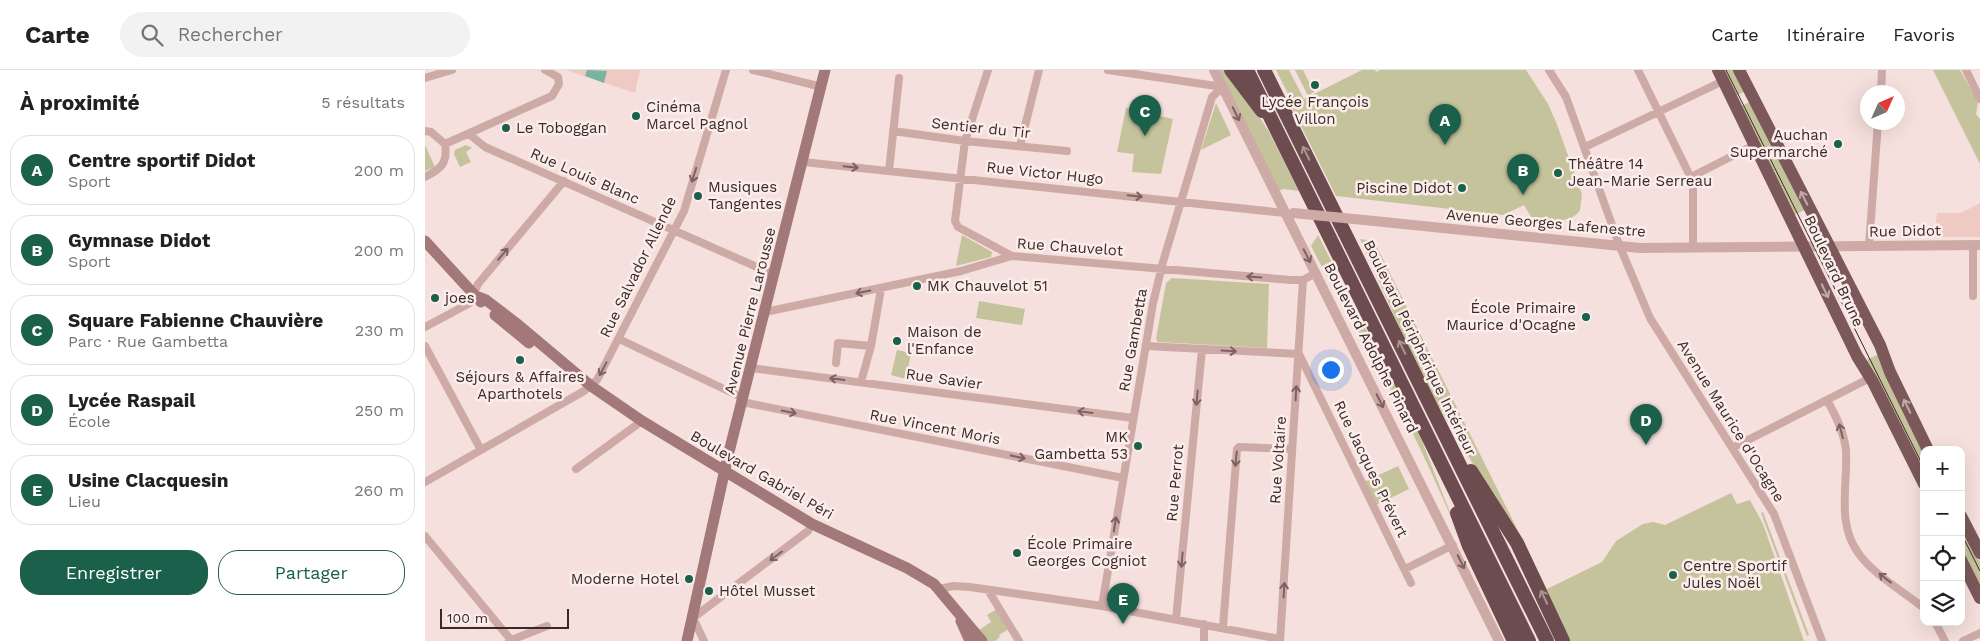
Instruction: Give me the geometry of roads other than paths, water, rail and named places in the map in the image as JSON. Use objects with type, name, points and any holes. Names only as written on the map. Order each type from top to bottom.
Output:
[{"type":"highway","points":[[1231,70],[1252,101],[1274,124]]},
{"type":"highway","points":[[1247,70],[1529,641]]},
{"type":"highway","name":"Boulevard Périphérique Intérieur","points":[[1264,70],[1547,641]]},
{"type":"highway","points":[[1439,422],[1517,543],[1563,641]]},
{"type":"highway","points":[[1434,451],[1469,546],[1514,641]]},
{"type":"main road","name":"Avenue Pierre Larousse","points":[[687,641],[742,400],[775,275],[825,70]]},
{"type":"main road","name":"Boulevard Brune","points":[[1739,70],[1880,345],[1890,372],[1926,446]]},
{"type":"main road","name":"Boulevard Brune","points":[[1720,75],[1857,356],[1920,476]]},
{"type":"main road","name":"Boulevard Gabriel Péri","points":[[425,242],[476,295],[486,300],[552,356],[591,386],[642,421],[812,524],[907,568],[939,589],[982,641]]},
{"type":"main road","points":[[1965,524],[1980,554]]},
{"type":"main road","points":[[1965,568],[1980,598]]},
{"type":"main road","name":"Boulevard Gabriel Péri","points":[[958,613],[969,641]]},
{"type":"street","points":[[425,78],[452,70]]},
{"type":"street","points":[[445,144],[552,96],[559,84],[557,77],[545,70]]},
{"type":"street","name":"Rue Salvador Allende","points":[[591,386],[597,380],[619,339],[684,211],[725,70]]},
{"type":"street","points":[[753,70],[822,87]]},
{"type":"street","points":[[988,70],[965,141],[955,221],[957,227],[1012,256]]},
{"type":"street","points":[[1020,146],[1039,70]]},
{"type":"street","points":[[1108,70],[1223,87]]},
{"type":"street","name":"Boulevard Adolphe Pinard","points":[[1214,70],[1289,213],[1316,273],[1453,545],[1499,641]]},
{"type":"street","name":"Avenue Maurice d'Ocagne","points":[[1549,70],[1567,97],[1620,247],[1650,318],[1734,447],[1774,514],[1822,641]]},
{"type":"street","points":[[1638,70],[1693,182],[1693,247]]},
{"type":"street","points":[[1881,85],[1882,70]]},
{"type":"street","points":[[1966,70],[1980,98]]},
{"type":"street","points":[[1585,147],[1658,112],[1720,75]]},
{"type":"street","points":[[889,171],[899,78]]},
{"type":"street","name":"Rue Gambetta","points":[[1102,606],[1145,346],[1161,268],[1212,97],[1223,87]]},
{"type":"street","points":[[1869,246],[1877,130]]},
{"type":"street","points":[[425,131],[431,132],[445,144],[446,157],[439,170],[425,177]]},
{"type":"street","name":"Sentier du Tir","points":[[893,131],[965,141],[1067,151]]},
{"type":"street","name":"Rue Louis Blanc","points":[[469,134],[485,147],[775,275]]},
{"type":"street","points":[[1691,177],[1754,145]]},
{"type":"street","name":"Rue Victor Hugo","points":[[803,162],[1289,213]]},
{"type":"street","points":[[425,327],[470,303],[476,295],[478,284],[564,182]]},
{"type":"street","name":"Avenue Georges Lafenestre","points":[[1289,213],[1620,247],[1804,247]]},
{"type":"street","points":[[1973,296],[1976,245]]},
{"type":"street","name":"Rue Didot","points":[[1804,247],[1976,245]]},
{"type":"street","name":"Rue Chauvelot","points":[[765,312],[961,271],[1012,256],[1161,268],[1169,271],[1303,280]]},
{"type":"street","points":[[1303,280],[1316,273]]},
{"type":"street","name":"Rue Voltaire","points":[[1280,640],[1303,280]]},
{"type":"street","points":[[861,382],[871,346],[881,289]]},
{"type":"street","name":"Rue Vincent Moris","points":[[619,339],[742,400],[1123,478]]},
{"type":"street","points":[[836,363],[838,344],[871,346]]},
{"type":"street","points":[[425,346],[481,450]]},
{"type":"street","points":[[1145,346],[1299,354]]},
{"type":"street","name":"Rue Perrot","points":[[1176,619],[1202,349]]},
{"type":"street","name":"Rue Jacques Prévert","points":[[1299,354],[1411,583]]},
{"type":"street","name":"Rue Savier","points":[[751,368],[1133,418]]},
{"type":"street","points":[[1734,447],[1870,378]]},
{"type":"street","points":[[425,482],[591,386]]},
{"type":"street","points":[[1827,400],[1839,423],[1846,450],[1844,516],[1853,545],[1867,563],[1920,605]]},
{"type":"street","points":[[577,469],[642,421]]},
{"type":"street","points":[[1223,627],[1237,449],[1239,446],[1292,449]]},
{"type":"street","points":[[704,641],[693,618],[808,532],[812,524]]},
{"type":"street","points":[[425,536],[510,640],[547,626]]},
{"type":"street","points":[[1405,569],[1453,545]]},
{"type":"street","points":[[939,589],[953,586],[1102,606],[1223,627],[1280,640]]},
{"type":"street","points":[[989,590],[1019,641]]},
{"type":"street","points":[[1204,641],[1205,624]]},
{"type":"street","points":[[1937,626],[1945,641]]},
{"type":"street","points":[[1963,641],[1980,632]]},
{"type":"tram line","points":[[1726,70],[1920,460]]},
{"type":"tram line","points":[[1962,536],[1980,571]]},
{"type":"place","name":"Lycée François Villon","points":[[1315,85]]},
{"type":"place","name":"Cinéma Marcel Pagnol","points":[[636,116]]},
{"type":"place","name":"Le Toboggan","points":[[506,128]]},
{"type":"place","name":"Square Fabienne Chauvière","points":[[1145,136]]},
{"type":"place","name":"Auchan Supermarché","points":[[1838,144]]},
{"type":"place","name":"Centre sportif Didot","points":[[1445,145]]},
{"type":"place","name":"Théâtre 14 Jean-Marie Serreau","points":[[1558,173]]},
{"type":"place","name":"Piscine Didot","points":[[1462,188]]},
{"type":"place","name":"Gymnase Didot","points":[[1523,195]]},
{"type":"place","name":"Musiques Tangentes","points":[[698,196]]},
{"type":"place","name":"MK Chauvelot 51","points":[[917,286]]},
{"type":"place","name":"joes","points":[[435,298]]},
{"type":"place","name":"École Primaire Maurice d'Ocagne","points":[[1586,317]]},
{"type":"place","name":"Maison de l'Enfance","points":[[897,341]]},
{"type":"place","name":"Séjours & Affaires Aparthotels","points":[[520,360]]},
{"type":"place","name":"Lycée Raspail","points":[[1646,445]]},
{"type":"place","name":"MK Gambetta 53","points":[[1138,446]]},
{"type":"place","name":"École Primaire Georges Cogniot","points":[[1017,553]]},
{"type":"place","name":"Centre Sportif Jules Noël","points":[[1673,575]]},
{"type":"place","name":"Moderne Hotel","points":[[689,579]]},
{"type":"place","name":"Hôtel Musset","points":[[709,591]]},
{"type":"place","name":"Usine Clacquesin","points":[[1123,624]]}]
